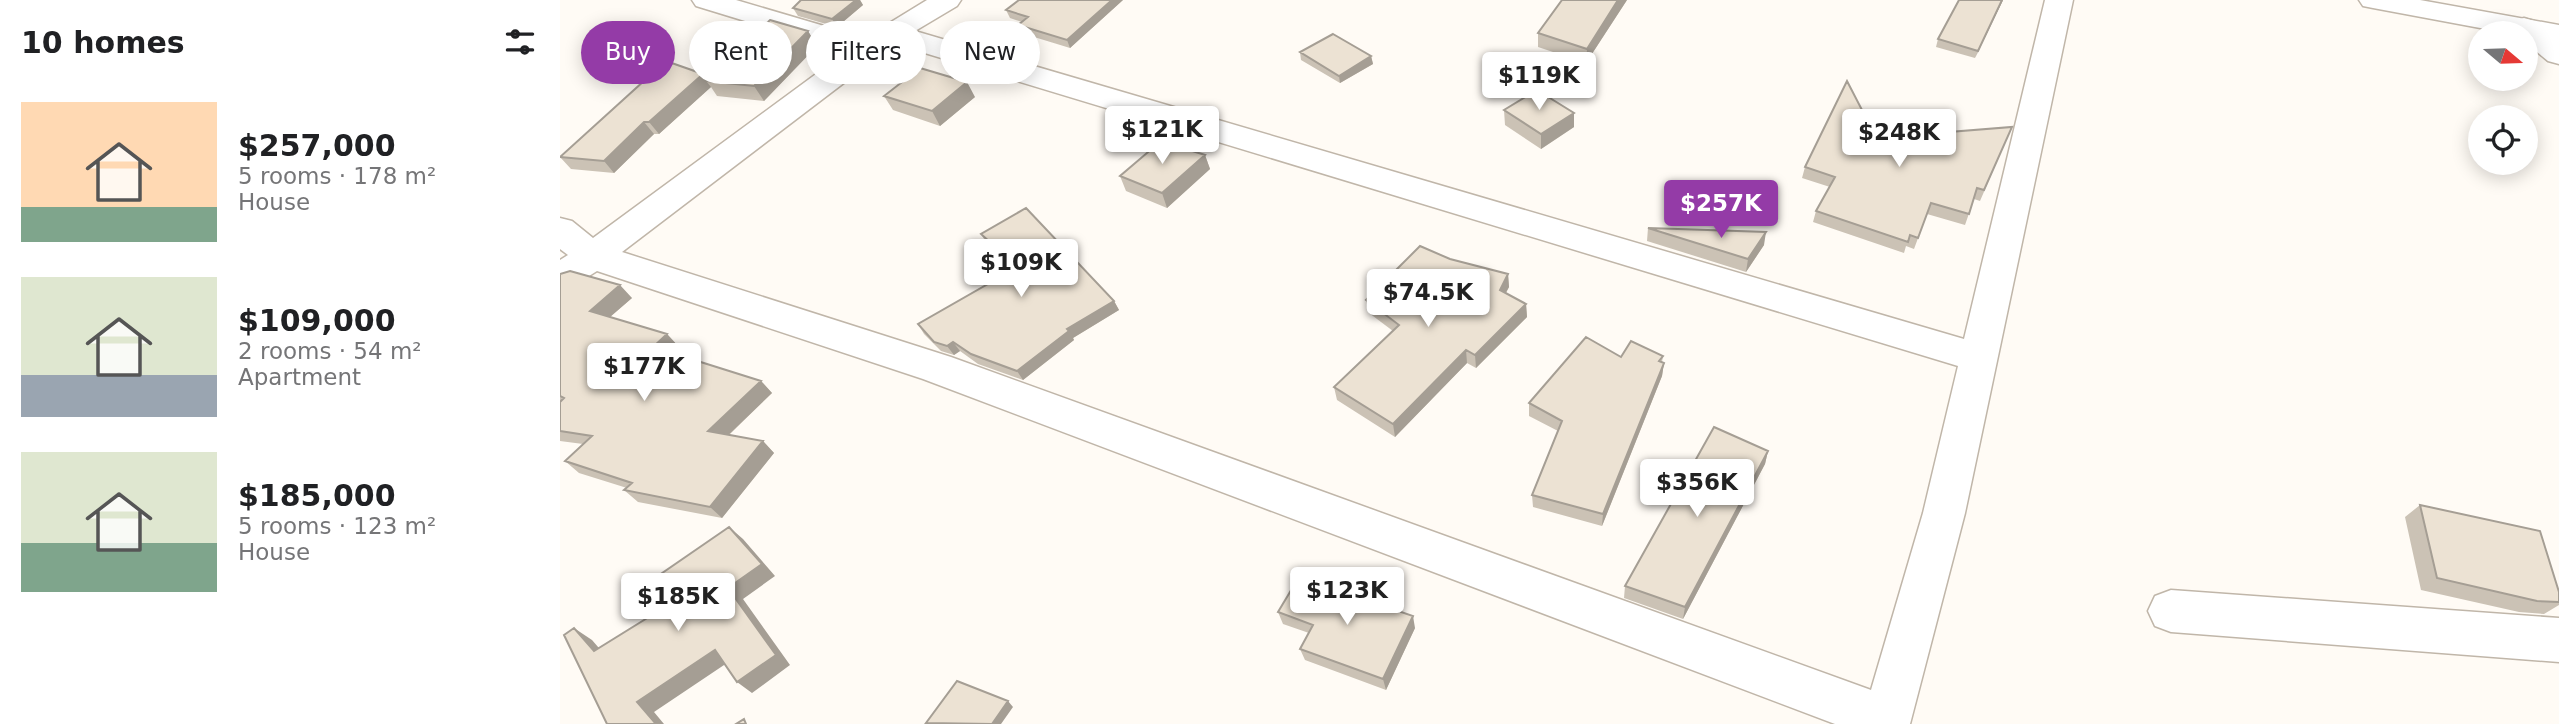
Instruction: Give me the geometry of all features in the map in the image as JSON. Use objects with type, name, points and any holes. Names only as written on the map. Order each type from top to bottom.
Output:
[{"type":"street","points":[[706,0],[806,24]]},
{"type":"street","points":[[913,21],[947,0]]},
{"type":"street","points":[[560,230],[577,266],[937,368],[1887,722],[1944,513],[2059,0]]},
{"type":"street","points":[[2373,0],[2490,21]]},
{"type":"street","points":[[2538,30],[2559,34]]},
{"type":"street","points":[[2538,38],[2559,55]]},
{"type":"street","points":[[926,54],[1979,358]]},
{"type":"street","points":[[577,266],[822,84]]},
{"type":"street","points":[[2171,611],[2559,640]]},
{"type":"building","points":[[801,0],[856,0],[832,19],[793,8]]},
{"type":"building","points":[[1019,0],[1112,0],[1067,40],[1040,32],[1040,21],[1023,21],[1028,17],[1006,10]]},
{"type":"building","points":[[1562,0],[1618,0],[1587,49],[1538,33]]},
{"type":"building","points":[[1959,0],[2002,0],[1978,51],[1938,39]]},
{"type":"building","points":[[792,26],[806,30],[792,47]]},
{"type":"building","points":[[1333,34],[1371,56],[1339,76],[1300,52]]},
{"type":"building","points":[[675,64],[689,69],[689,84],[692,84],[649,122],[644,122],[604,161],[560,157],[641,84],[675,84]]},
{"type":"building","points":[[926,70],[940,74],[940,84],[965,84],[932,111],[884,96],[899,84],[926,84]]},
{"type":"building","points":[[1847,81],[1863,112],[1911,126],[1899,136],[2012,127],[1984,190],[1977,188],[1969,214],[1931,203],[1918,238],[1910,235],[1908,242],[1816,211],[1835,177],[1805,167]]},
{"type":"building","points":[[1537,90],[1574,113],[1541,134],[1504,110]]},
{"type":"building","points":[[1161,141],[1205,155],[1162,193],[1120,176]]},
{"type":"building","points":[[1026,208],[1114,301],[1067,329],[1069,331],[1017,371],[971,354],[953,342],[947,346],[934,342],[918,324],[1007,273],[1003,269],[1013,263],[981,234]]},
{"type":"building","points":[[1648,228],[1766,232],[1748,259]]},
{"type":"building","points":[[1420,246],[1450,259],[1508,274],[1500,290],[1526,304],[1475,355],[1466,350],[1393,424],[1334,387],[1399,325],[1366,300]]},
{"type":"building","points":[[570,271],[620,285],[590,311],[667,334],[653,347],[761,381],[708,431],[763,441],[710,507],[624,490],[632,483],[565,461],[592,436],[560,431],[560,402],[564,398],[560,396],[560,274]]},
{"type":"building","points":[[1586,337],[1621,357],[1631,341],[1663,356],[1659,361],[1664,363],[1603,514],[1532,495],[1562,421],[1529,403]]},
{"type":"building","points":[[1714,427],[1768,451],[1685,607],[1625,586]]},
{"type":"building","points":[[2420,505],[2540,531],[2559,592],[2559,602],[2537,601],[2437,578]]},
{"type":"building","points":[[729,527],[762,564],[728,588],[776,655],[737,682],[715,650],[637,702],[656,724],[607,724],[564,635],[574,628],[594,651],[673,602],[655,578]]},
{"type":"building","points":[[1299,577],[1413,616],[1383,679],[1300,649],[1313,625],[1278,612]]},
{"type":"building","points":[[957,681],[1008,701],[992,724],[926,723]]}]
